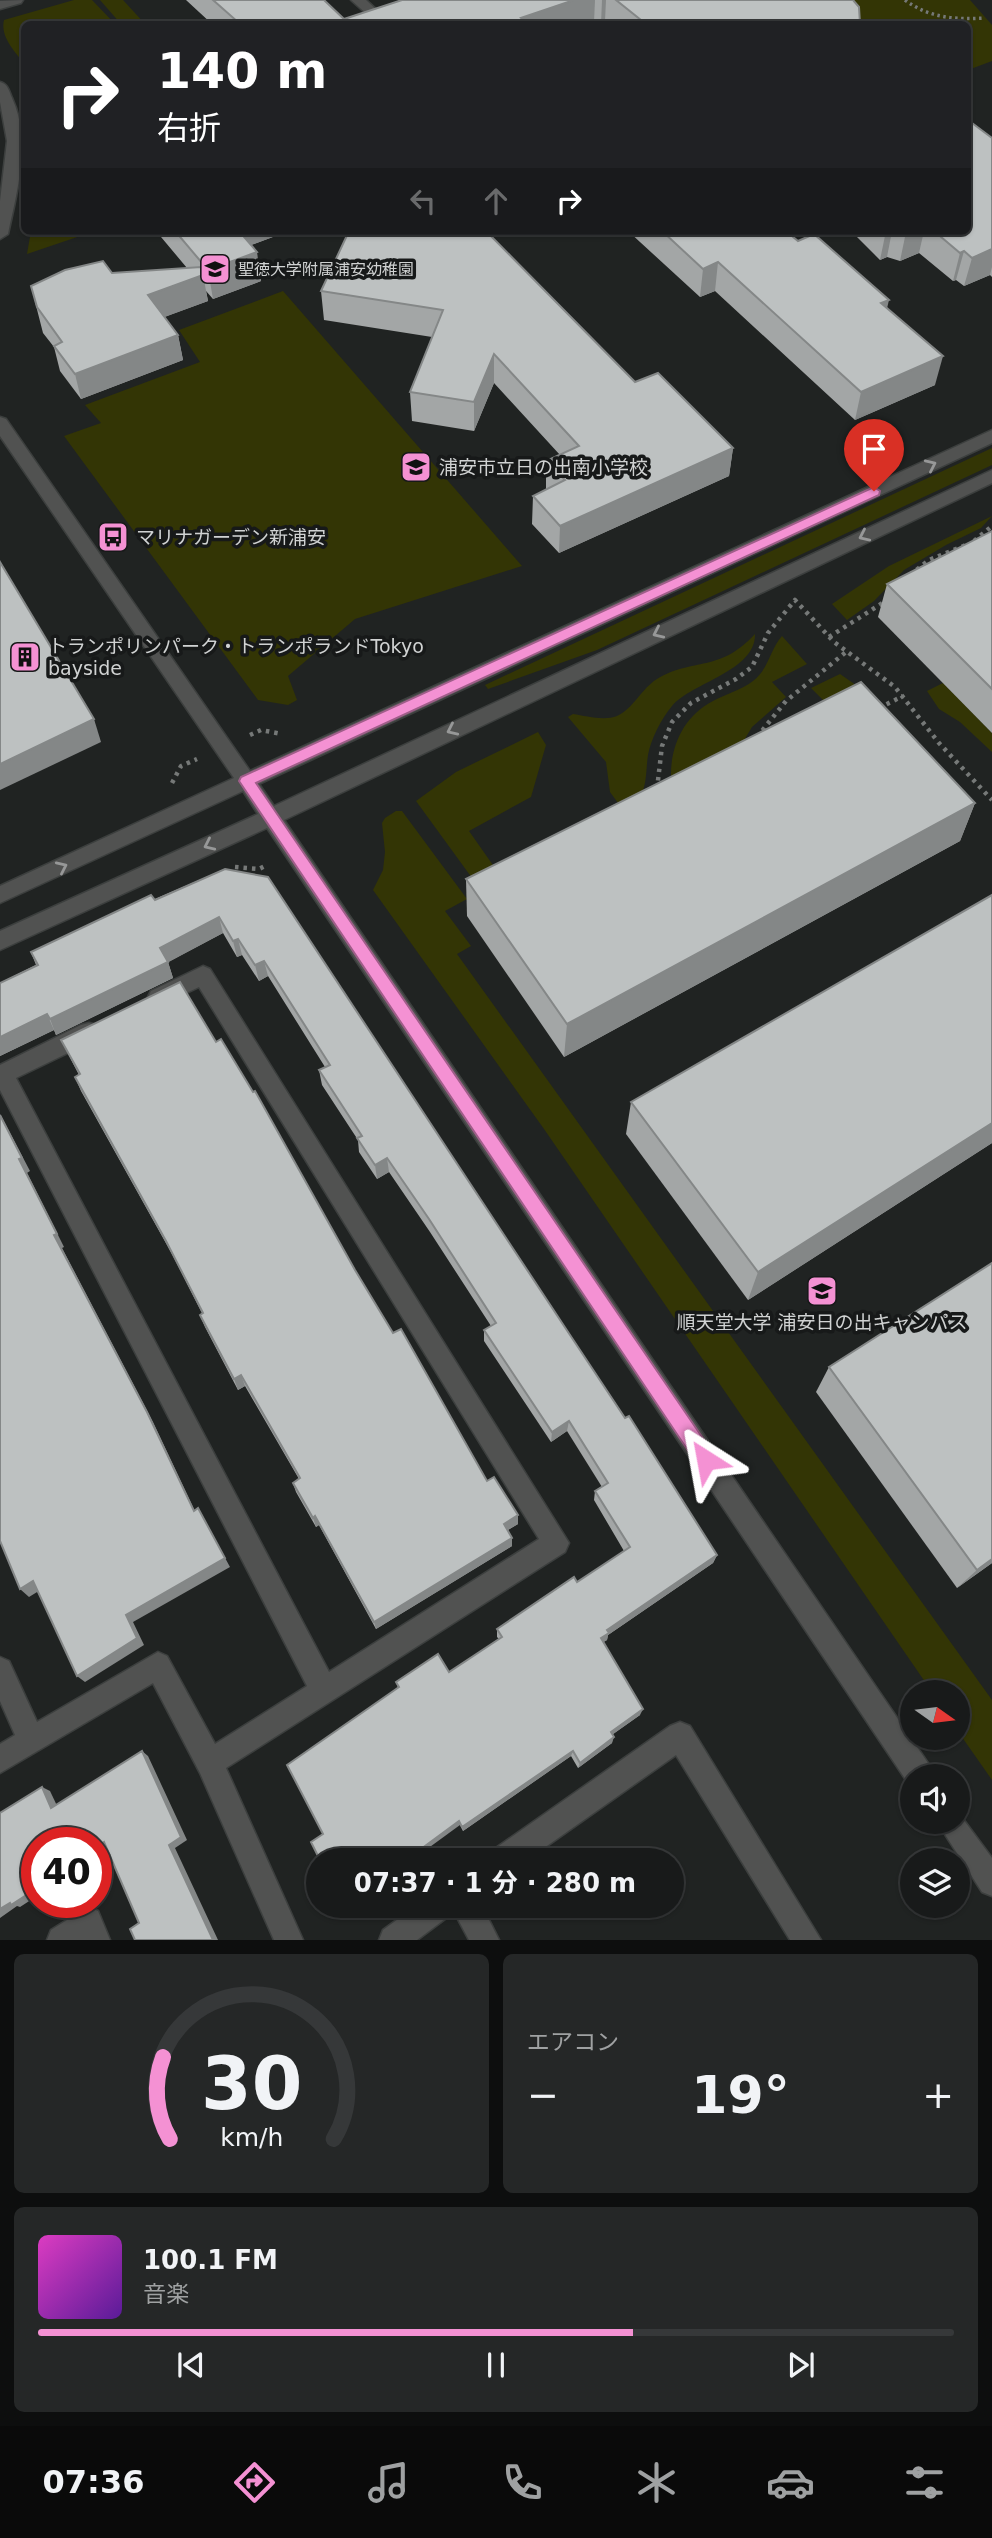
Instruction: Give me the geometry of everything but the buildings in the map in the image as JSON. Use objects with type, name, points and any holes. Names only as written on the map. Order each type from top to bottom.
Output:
[{"type":"street","points":[[0,5],[16,0]]},
{"type":"street","points":[[362,1],[382,21]]},
{"type":"street","points":[[0,86],[9,103],[16,150],[0,234]]},
{"type":"street","points":[[0,423],[271,817],[912,1764]]},
{"type":"street","points":[[0,895],[992,436]]},
{"type":"street","points":[[0,941],[271,817],[323,790],[992,476]]},
{"type":"street","points":[[141,1006],[203,975],[556,1543],[210,1763]]},
{"type":"street","points":[[116,1018],[3,1074],[325,1692]]},
{"type":"street","points":[[0,1759],[158,1665],[210,1763],[289,1940]]},
{"type":"street","points":[[0,1670],[31,1740]]},
{"type":"street","points":[[519,1848],[680,1736],[807,1940]]},
{"type":"street","points":[[959,1834],[992,1882]]},
{"type":"street","points":[[393,1940],[423,1918]]},
{"type":"street","points":[[473,1918],[485,1940]]},
{"type":"street","points":[[61,1940],[88,1921],[96,1940]]},
{"type":"path","points":[[905,0],[934,15],[960,20],[985,18]]},
{"type":"path","points":[[906,580],[929,560],[973,542],[992,526]]},
{"type":"path","points":[[829,637],[872,612],[890,597]]},
{"type":"path","points":[[656,794],[663,740],[674,718],[691,702],[736,679],[752,667],[762,653],[766,637],[795,600],[829,637],[903,696],[939,743],[992,800]]},
{"type":"path","points":[[754,742],[767,720],[784,703],[846,652]]},
{"type":"path","points":[[868,714],[903,696]]},
{"type":"shaded area","points":[[74,0],[92,0],[112,21],[21,21],[21,59],[6,37],[4,20]]},
{"type":"shaded area","points":[[100,0],[123,0],[142,21],[118,21]]},
{"type":"shaded area","points":[[828,0],[970,0],[992,25],[992,61],[971,69],[971,21],[857,21]]},
{"type":"shaded area","points":[[30,235],[83,235],[27,254]]},
{"type":"shaded area","points":[[283,291],[522,566],[355,619],[288,676],[297,700],[288,705],[258,700],[64,436],[101,423],[85,405],[200,362],[179,330]]},
{"type":"shaded area","points":[[992,448],[992,465],[597,650],[488,689],[485,685]]},
{"type":"shaded area","points":[[992,516],[981,528],[904,570],[874,601],[847,620],[832,604],[889,566]]},
{"type":"shaded area","points":[[755,634],[753,647],[735,667],[694,690],[668,711],[651,742],[644,788],[629,818],[610,792],[606,762],[568,717],[573,714],[601,718],[617,716],[628,709],[657,679],[670,672],[718,660],[742,646]]},
{"type":"shaded area","points":[[782,636],[807,664],[772,682],[786,697],[752,727],[740,747],[671,778],[676,744],[694,715],[718,698],[753,681],[766,665]]},
{"type":"shaded area","points":[[840,674],[876,699],[841,718],[811,688]]},
{"type":"shaded area","points":[[943,683],[992,733],[992,752],[960,722],[939,709],[927,691]]},
{"type":"shaded area","points":[[538,732],[546,745],[531,797],[469,831],[502,878],[480,889],[416,801],[456,772]]},
{"type":"shaded area","points":[[396,811],[402,811],[467,899],[445,911],[471,946],[457,954],[992,1700],[992,1780],[970,1749],[970,1680],[924,1680],[544,1129],[373,890],[383,870],[385,852],[382,823]]},
{"type":"place","name":"聖徳大学附属浦安幼稚園","points":[[215,269]]},
{"type":"place","name":"浦安市立日の出南小学校","points":[[416,467]]},
{"type":"place","name":"マリナガーデン新浦安","points":[[113,537]]},
{"type":"place","name":"トランポリンパーク・トランポランドTokyo bayside","points":[[25,657]]},
{"type":"place","name":"順天堂大学 浦安日の出キャンパス","points":[[822,1291]]},
{"type":"route","points":[[706,1460],[246,781],[874,491]]}]
